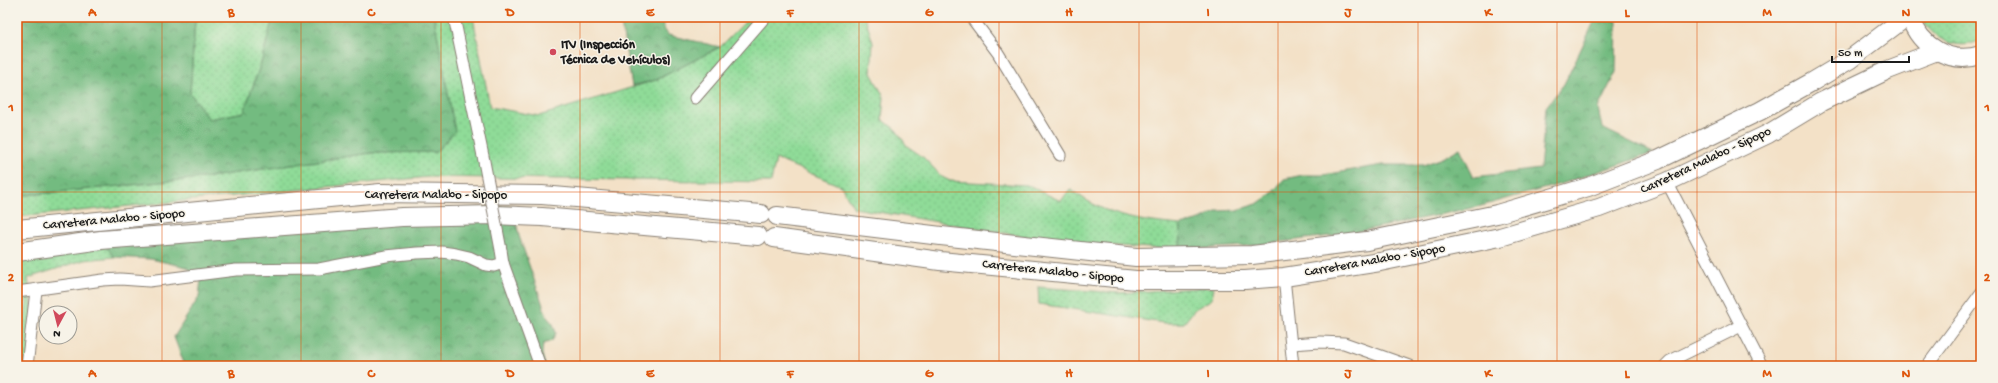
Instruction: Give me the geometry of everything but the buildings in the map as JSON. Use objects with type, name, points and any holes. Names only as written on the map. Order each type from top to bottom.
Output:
[{"type":"highway","name":"Carretera Malabo - Sipopo","points":[[17,229],[380,193],[542,195],[769,215],[941,236],[1136,257],[1252,255],[1367,241],[1497,214],[1588,187],[1658,160],[1760,111],[1849,60],[1906,17]]},
{"type":"highway","points":[[1910,17],[1919,36],[1937,51],[1956,57],[1981,55]]},
{"type":"highway","name":"Carretera Malabo - Sipopo","points":[[17,252],[102,240],[402,217],[494,215],[542,217],[766,237],[940,261],[1136,280],[1245,280],[1284,277],[1380,262],[1500,238],[1600,208],[1667,182],[1768,134],[1821,102],[1888,70],[1937,51]]},
{"type":"street","points":[[454,17],[504,263],[540,366]]},
{"type":"street","points":[[695,98],[765,17]]},
{"type":"street","points":[[971,17],[998,53],[1060,155]]},
{"type":"street","points":[[1667,182],[1762,366]]},
{"type":"street","points":[[17,292],[36,291],[103,280],[120,279],[149,281],[236,270],[318,269],[366,262],[386,256],[417,253],[442,252],[456,254],[470,257],[486,265],[494,266],[504,263]]},
{"type":"street","points":[[1284,277],[1292,344],[1293,366]]},
{"type":"street","points":[[27,366],[36,291]]},
{"type":"street","points":[[1928,366],[1981,293]]},
{"type":"street","points":[[1665,366],[1670,361],[1741,326]]},
{"type":"street","points":[[1292,344],[1320,342],[1344,343],[1409,366]]},
{"type":"green space","points":[[17,17],[199,17],[195,21],[190,93],[209,119],[244,112],[262,60],[273,17],[434,17],[455,131],[436,152],[371,153],[203,178],[17,196]]},
{"type":"green space","points":[[199,17],[273,17],[262,60],[244,112],[209,119],[190,94],[195,21]]},
{"type":"green space","points":[[434,17],[473,17],[490,107],[539,116],[656,80],[720,47],[750,17],[865,17],[873,43],[871,73],[884,97],[882,119],[896,130],[907,146],[923,157],[942,177],[950,181],[1027,185],[1061,201],[1070,189],[1097,206],[1110,212],[1150,222],[1181,225],[1180,250],[1059,242],[854,208],[841,186],[776,159],[771,182],[428,177],[17,217],[17,196],[203,178],[371,153],[436,152]]},
{"type":"green space","points":[[620,17],[662,17],[663,27],[668,35],[720,47],[656,80],[632,86]]},
{"type":"green space","points":[[1922,17],[1981,17],[1981,40],[1964,45],[1947,42],[1932,32]]},
{"type":"green space","points":[[1596,18],[1617,21],[1616,72],[1598,108],[1602,128],[1653,153],[1564,183],[1481,206],[1347,234],[1246,246],[1180,250],[1181,225],[1200,220],[1218,211],[1237,210],[1257,204],[1272,193],[1284,179],[1303,175],[1323,175],[1383,165],[1423,165],[1443,158],[1460,148],[1474,177],[1540,169],[1546,107],[1564,84]]},
{"type":"green space","points":[[513,206],[519,236],[547,317],[553,324],[556,333],[552,341],[543,344],[542,353],[545,366],[185,366],[174,337],[199,297],[201,279],[186,267],[151,259],[114,257],[101,239],[333,217]]},
{"type":"green space","points":[[110,246],[114,257],[84,260],[28,278],[35,325],[31,366],[17,366],[27,302],[17,297],[17,259]]},
{"type":"green space","points":[[1038,287],[1119,293],[1214,287],[1212,299],[1195,309],[1184,323],[1164,323],[1039,304]]},
{"type":"place","name":"ITV (Inspección Técnica de Vehículos)","points":[[553,52]]}]
